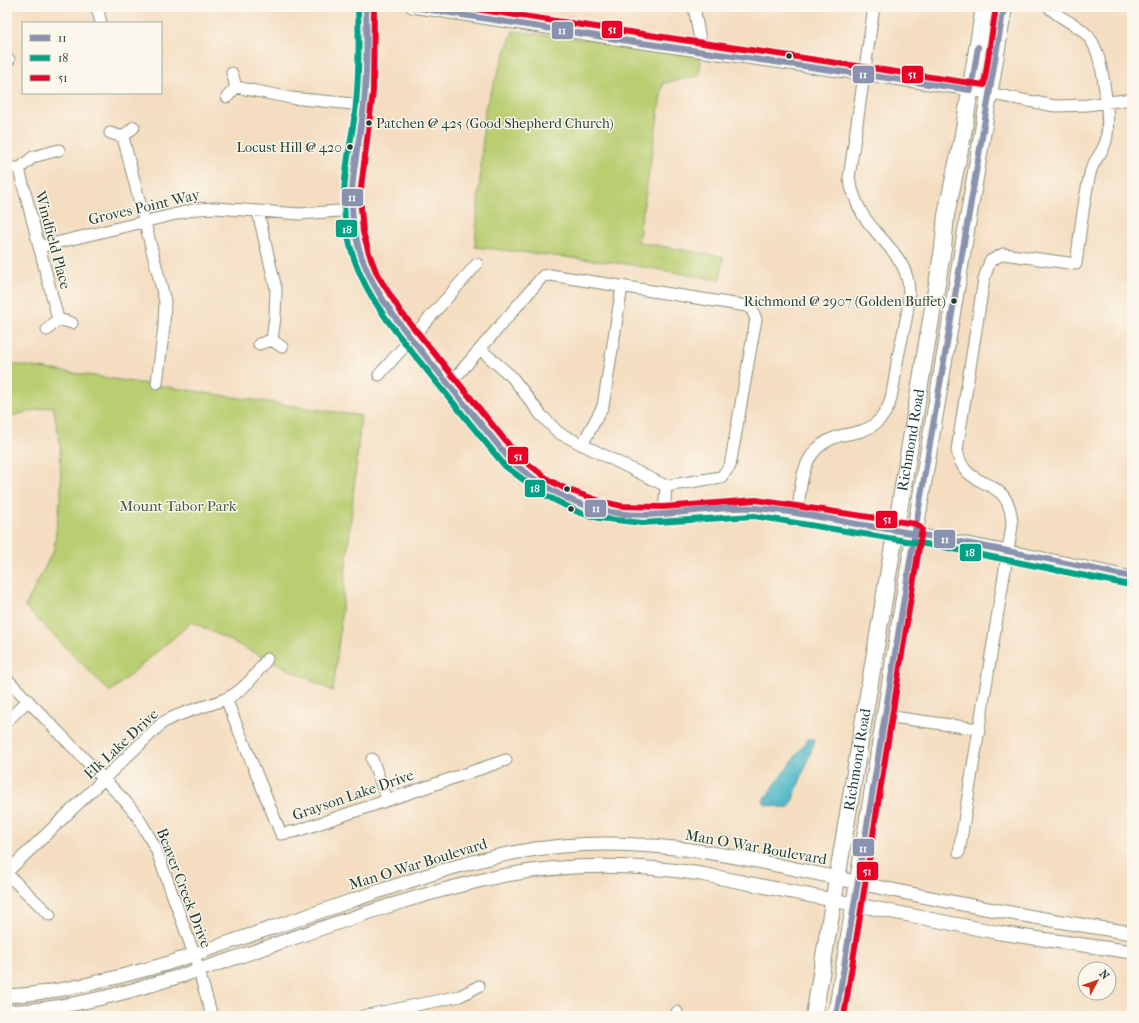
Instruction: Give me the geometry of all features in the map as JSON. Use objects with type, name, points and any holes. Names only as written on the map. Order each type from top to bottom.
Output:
[{"type":"highway","name":"Richmond Road","points":[[814,1016],[943,248],[946,215],[971,90],[984,7]]},
{"type":"highway","name":"Richmond Road","points":[[836,1016],[885,716],[991,94],[1004,7]]},
{"type":"main road","name":"Man O War Boulevard","points":[[7,996],[95,983],[169,964],[194,954],[428,875],[477,860],[564,846],[610,844],[669,848],[721,855],[1015,914],[1132,933]]},
{"type":"main road","points":[[7,1012],[52,1007],[140,990],[446,889],[488,878],[548,869],[623,866],[663,868],[855,903],[1000,933],[1132,952]]},
{"type":"street","points":[[97,7],[101,22]]},
{"type":"street","points":[[366,7],[367,66],[364,105],[354,177],[352,210],[356,238],[364,267],[380,297],[411,339],[511,461],[524,473],[552,492],[582,506],[613,514],[640,516],[664,515],[736,508],[754,508],[916,532],[1132,577]]},
{"type":"street","points":[[412,7],[863,76],[971,90],[1055,106],[1106,103],[1132,99]]},
{"type":"street","points":[[694,7],[702,51]]},
{"type":"street","points":[[798,514],[801,482],[810,457],[826,442],[866,429],[876,424],[889,405],[908,301],[908,283],[905,272],[864,216],[856,202],[849,178],[874,7]]},
{"type":"street","points":[[959,852],[1012,526],[1012,512],[1008,500],[1001,492],[968,475],[958,458],[957,450],[984,279],[987,265],[990,261],[1003,254],[1076,264],[1090,171],[1105,144],[1107,135],[1106,103],[1098,55],[1092,42],[1080,28],[1060,16],[1049,7]]},
{"type":"street","points":[[232,73],[236,87]]},
{"type":"street","points":[[236,87],[290,98],[364,105]]},
{"type":"street","points":[[227,97],[236,87]]},
{"type":"street","points":[[124,137],[134,127]]},
{"type":"street","points":[[110,134],[124,137]]},
{"type":"street","points":[[124,137],[165,301],[164,327],[157,383]]},
{"type":"street","points":[[7,166],[19,169],[34,157],[59,150]]},
{"type":"street","name":"Windfield Place","points":[[19,169],[58,319]]},
{"type":"street","name":"Groves Point Way","points":[[39,247],[204,208],[300,214],[352,210]]},
{"type":"street","points":[[258,212],[276,289],[272,340]]},
{"type":"street","points":[[379,374],[476,264]]},
{"type":"street","points":[[449,385],[480,349],[543,276],[550,275],[747,306],[752,310],[756,319],[730,466],[722,477],[666,486],[559,433],[541,415],[512,377],[480,349]]},
{"type":"street","points":[[582,445],[603,406],[622,286]]},
{"type":"street","points":[[47,330],[58,319],[72,323]]},
{"type":"street","points":[[259,344],[272,340]]},
{"type":"street","points":[[272,340],[282,347]]},
{"type":"street","points":[[664,515],[666,486]]},
{"type":"street","name":"Elk Lake Drive","points":[[7,873],[162,723],[183,712],[226,699],[248,682],[268,659]]},
{"type":"street","name":"Beaver Creek Drive","points":[[7,679],[104,779],[138,817],[156,849],[194,954],[212,1016]]},
{"type":"street","name":"Grayson Lake Drive","points":[[226,699],[281,834],[297,831],[387,799],[506,760]]},
{"type":"street","points":[[7,721],[28,700]]},
{"type":"street","points":[[885,716],[979,729]]},
{"type":"street","points":[[372,758],[387,799]]},
{"type":"street","points":[[7,873],[50,915]]},
{"type":"street","points":[[363,1016],[384,1014],[460,996],[479,986]]},
{"type":"green space","points":[[513,31],[696,53],[701,58],[699,76],[663,83],[638,242],[723,257],[720,280],[626,264],[475,247],[485,108]]},
{"type":"green space","name":"Mount Tabor Park","points":[[7,363],[361,416],[333,691],[192,622],[110,692],[25,607],[54,549],[61,492],[60,443],[53,406],[10,416],[7,402]]},
{"type":"water","points":[[808,739],[814,740],[814,743],[791,805],[788,808],[766,805],[763,801]]},
{"type":"transit line","name":"18","points":[[358,7],[357,92],[344,194],[345,222],[350,247],[358,270],[369,292],[397,334],[486,443],[505,466],[541,493],[578,512],[599,518],[642,523],[754,516],[943,547],[1130,585]]},
{"type":"transit line","name":"11","points":[[366,7],[365,92],[352,194],[353,221],[358,245],[366,268],[377,289],[404,330],[511,461],[532,477],[564,497],[601,510],[620,514],[640,515],[736,508],[755,508],[783,511],[968,543],[1132,577]]},
{"type":"transit line","name":"51","points":[[374,7],[373,92],[360,196],[363,232],[369,253],[377,274],[401,312],[517,455],[549,480],[566,489],[603,502],[622,506],[663,507],[756,500],[916,524],[922,529],[844,1016]]},
{"type":"transit line","name":"11","points":[[412,7],[635,42],[971,90],[978,47]]},
{"type":"transit line","name":"51","points":[[462,7],[984,85],[996,7]]},
{"type":"transit line","name":"11","points":[[836,1016],[912,549],[1004,7]]},
{"type":"place","name":"Patchen @ 425 (Good Shepherd Church)","points":[[369,123]]},
{"type":"place","name":"Locust Hill @ 420","points":[[350,147]]},
{"type":"place","name":"Richmond @ 2907 (Golden Buffet)","points":[[954,301]]}]
